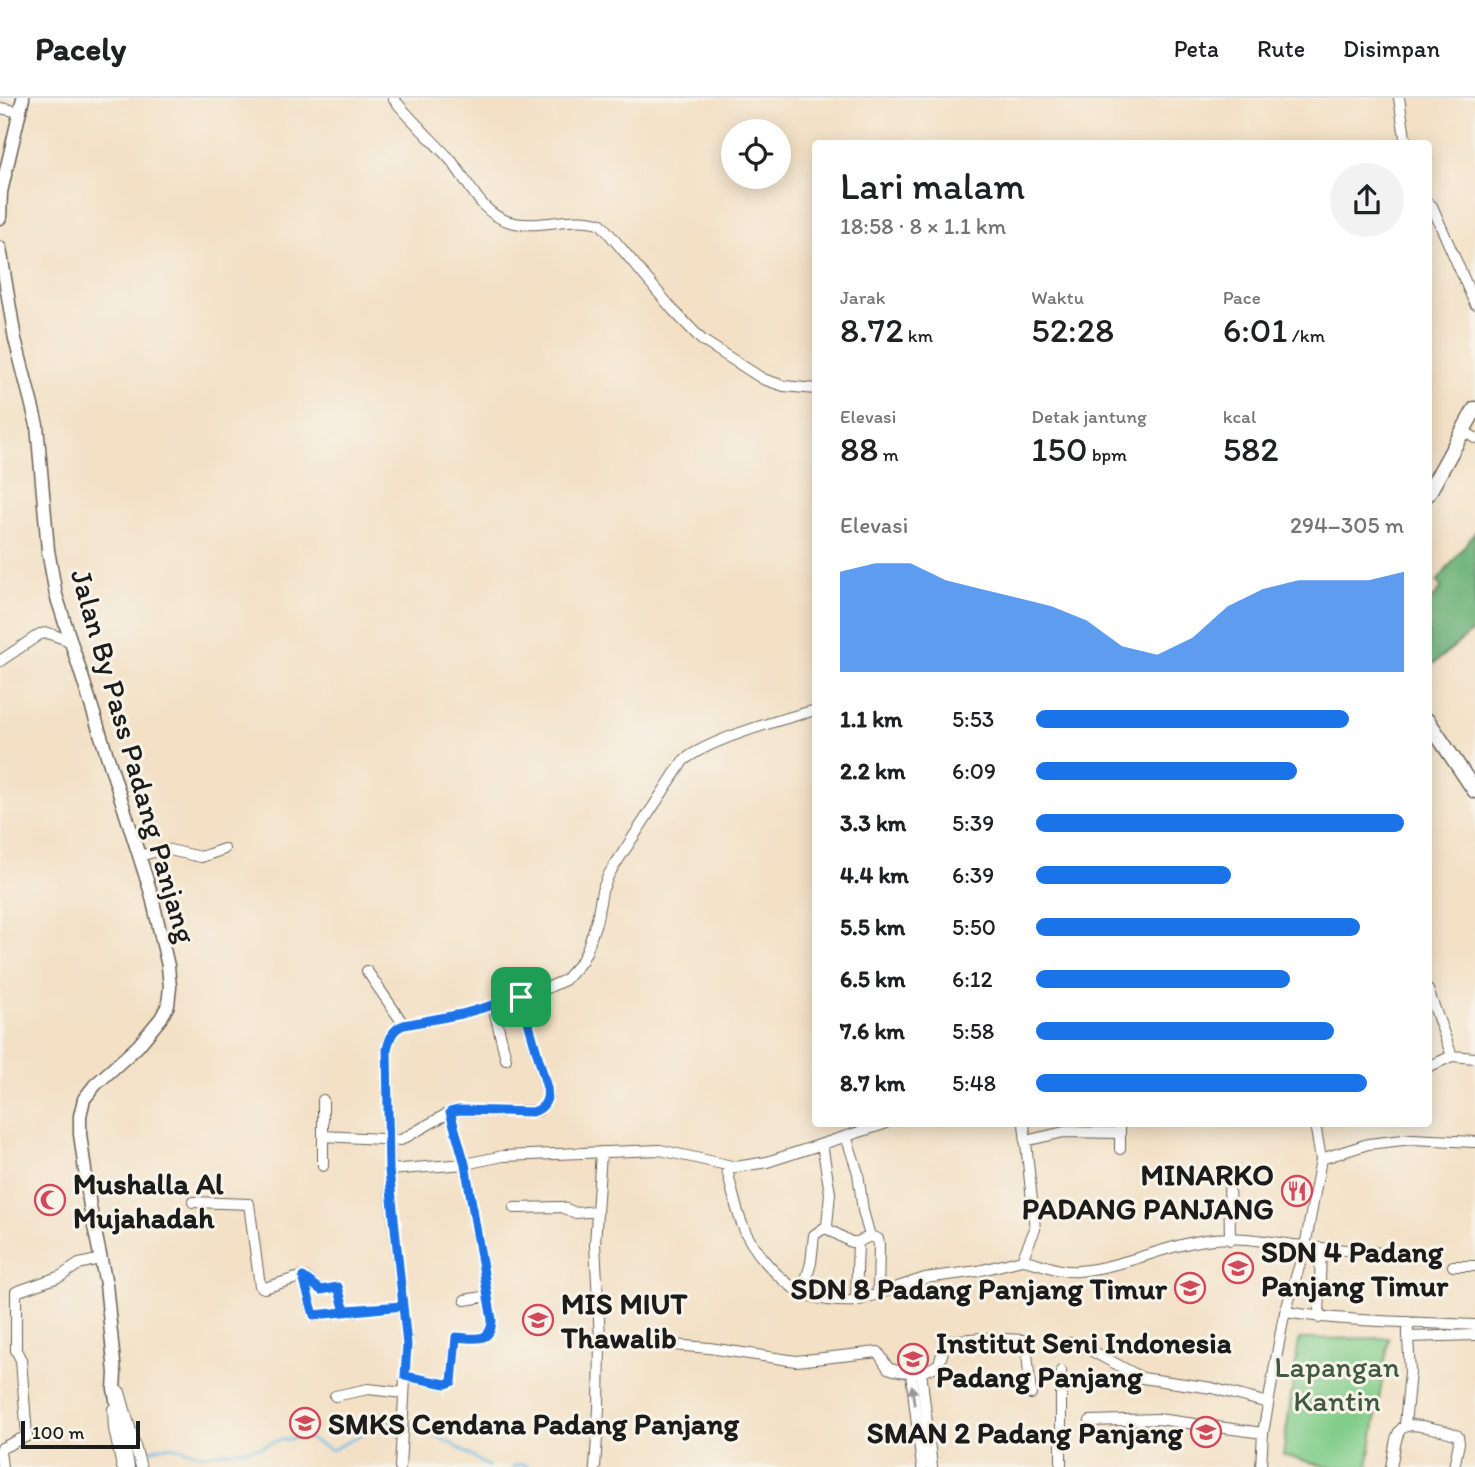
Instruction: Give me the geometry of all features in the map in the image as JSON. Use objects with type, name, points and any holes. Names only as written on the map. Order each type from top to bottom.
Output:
[{"type":"highway","points":[[1432,488],[1469,435],[1475,409]]},
{"type":"highway","points":[[1432,728],[1475,791]]},
{"type":"main road","points":[[0,218],[1,192],[23,98]]},
{"type":"main road","name":"Jalan By Pass Padang Panjang","points":[[0,248],[15,339],[37,425],[48,550],[55,595],[151,893],[168,966],[168,1005],[161,1018],[138,1046],[95,1085],[84,1099],[80,1115],[90,1207],[106,1284],[117,1390],[130,1467]]},
{"type":"street","points":[[393,98],[453,164],[488,210],[499,217],[520,223],[557,221],[601,224],[673,310],[708,344],[763,379],[785,386],[812,389]]},
{"type":"street","points":[[1399,98],[1405,140]]},
{"type":"street","points":[[0,108],[20,112]]},
{"type":"street","points":[[1432,211],[1475,304]]},
{"type":"street","points":[[0,661],[40,634],[70,641]]},
{"type":"street","points":[[400,1467],[407,1345],[389,1170],[387,1049],[392,1033],[404,1025],[462,1014],[521,997],[565,980],[581,962],[609,874],[683,761],[700,749],[812,711]]},
{"type":"street","points":[[139,856],[165,849],[201,857],[224,849]]},
{"type":"street","points":[[367,971],[404,1025]]},
{"type":"street","points":[[323,1136],[404,1139],[450,1112],[459,1110],[538,1111],[545,1104],[548,1094],[521,997]]},
{"type":"street","points":[[1432,1004],[1452,1056]]},
{"type":"street","points":[[493,1005],[506,1059]]},
{"type":"street","points":[[1432,1065],[1452,1056],[1475,1058]]},
{"type":"street","points":[[323,1100],[323,1166]]},
{"type":"street","points":[[405,1376],[446,1384],[452,1382],[456,1337],[480,1338],[487,1336],[491,1330],[488,1296],[465,1164],[450,1112]]},
{"type":"street","points":[[389,1170],[465,1164],[503,1156],[660,1150],[736,1167],[767,1162],[874,1127]]},
{"type":"street","points":[[1021,1260],[1035,1229],[1024,1127]]},
{"type":"street","points":[[1261,1467],[1263,1433],[1285,1312],[1305,1247],[1321,1159],[1316,1127]]},
{"type":"street","points":[[1025,1140],[1064,1132],[1119,1128],[1120,1149]]},
{"type":"street","points":[[846,1136],[858,1173],[863,1211],[870,1236]]},
{"type":"street","points":[[1321,1159],[1368,1144],[1412,1139],[1475,1142]]},
{"type":"street","points":[[822,1144],[830,1193],[826,1228]]},
{"type":"street","points":[[595,1467],[600,1339],[595,1244],[601,1152]]},
{"type":"street","points":[[726,1166],[740,1222],[748,1237],[779,1275],[802,1293],[844,1301],[856,1301],[925,1278],[978,1271],[1021,1260],[1035,1262],[1056,1271],[1077,1272],[1112,1266],[1171,1248],[1215,1239],[1263,1240],[1305,1247],[1389,1254]]},
{"type":"street","points":[[1229,1175],[1230,1240]]},
{"type":"street","points":[[193,1202],[249,1204],[258,1283],[262,1288],[303,1277]]},
{"type":"street","points":[[514,1208],[561,1207],[576,1213],[597,1211]]},
{"type":"street","points":[[826,1228],[850,1242],[858,1242],[870,1236],[878,1239],[878,1293]]},
{"type":"street","points":[[802,1293],[811,1263],[814,1235],[826,1228]]},
{"type":"street","points":[[856,1301],[858,1242]]},
{"type":"street","points":[[1319,1318],[1321,1248]]},
{"type":"street","points":[[2,1467],[2,1448],[26,1437],[28,1433],[21,1360],[16,1350],[16,1293],[61,1276],[79,1264],[100,1259]]},
{"type":"street","points":[[1453,1266],[1475,1266]]},
{"type":"street","points":[[303,1277],[314,1315],[403,1306]]},
{"type":"street","points":[[303,1277],[321,1290],[338,1287],[345,1310]]},
{"type":"street","points":[[465,1300],[488,1296]]},
{"type":"street","points":[[1285,1312],[1319,1318],[1475,1325]]},
{"type":"street","points":[[1405,1425],[1410,1372],[1408,1322]]},
{"type":"street","points":[[1408,1337],[1475,1335]]},
{"type":"street","points":[[600,1339],[709,1348],[796,1361],[878,1352],[888,1368],[916,1372],[939,1364],[946,1340],[1023,1340],[1026,1343],[1031,1394]]},
{"type":"street","points":[[1069,1343],[1079,1344],[1142,1378],[1212,1388],[1268,1403]]},
{"type":"street","points":[[1060,1467],[1061,1371]]},
{"type":"street","points":[[916,1372],[922,1467]]},
{"type":"street","points":[[916,1372],[932,1467]]},
{"type":"street","points":[[117,1390],[113,1425],[122,1467]]},
{"type":"street","points":[[117,1390],[142,1467]]},
{"type":"street","points":[[335,1396],[368,1390],[404,1393]]},
{"type":"street","points":[[1090,1421],[1158,1419],[1263,1433]]},
{"type":"street","points":[[1391,1467],[1399,1431],[1405,1425],[1413,1423],[1455,1433],[1459,1439],[1454,1467]]},
{"type":"green space","points":[[1475,532],[1475,629],[1432,665],[1432,599],[1442,588],[1437,582]]},
{"type":"green space","name":"Lapangan Kantin","points":[[1389,1338],[1368,1467],[1327,1467],[1283,1455],[1299,1339]]},
{"type":"waterway","points":[[140,1454],[173,1446],[203,1455],[302,1438],[330,1450],[361,1435],[378,1420],[399,1421]]},
{"type":"waterway","points":[[405,1421],[452,1444],[489,1467]]},
{"type":"waterway","points":[[512,1467],[522,1464],[529,1467]]},
{"type":"place","name":"MINARKO PADANG PANJANG","points":[[1297,1191]]},
{"type":"place","name":"Mushalla Al Mujahadah","points":[[50,1200]]},
{"type":"place","name":"SDN 4 Padang Panjang Timur","points":[[1238,1268]]},
{"type":"place","name":"SDN 8 Padang Panjang Timur","points":[[1190,1288]]},
{"type":"place","name":"MIS MIUT Thawalib","points":[[538,1320]]},
{"type":"place","name":"Institut Seni Indonesia Padang Panjang","points":[[913,1359]]},
{"type":"place","name":"SMKS Cendana Padang Panjang","points":[[305,1423]]},
{"type":"place","name":"SMAN 2 Padang Panjang","points":[[1206,1432]]},
{"type":"route","points":[[521,997],[462,1014],[404,1025],[396,1029],[390,1038],[387,1049],[390,1186],[403,1306],[345,1310],[338,1287],[321,1290],[303,1277],[314,1315],[403,1306],[407,1345],[405,1376],[446,1384],[452,1382],[456,1337],[480,1338],[487,1336],[491,1330],[492,1320],[465,1164],[450,1112],[532,1112],[538,1111],[545,1104],[547,1088],[521,997]]}]
